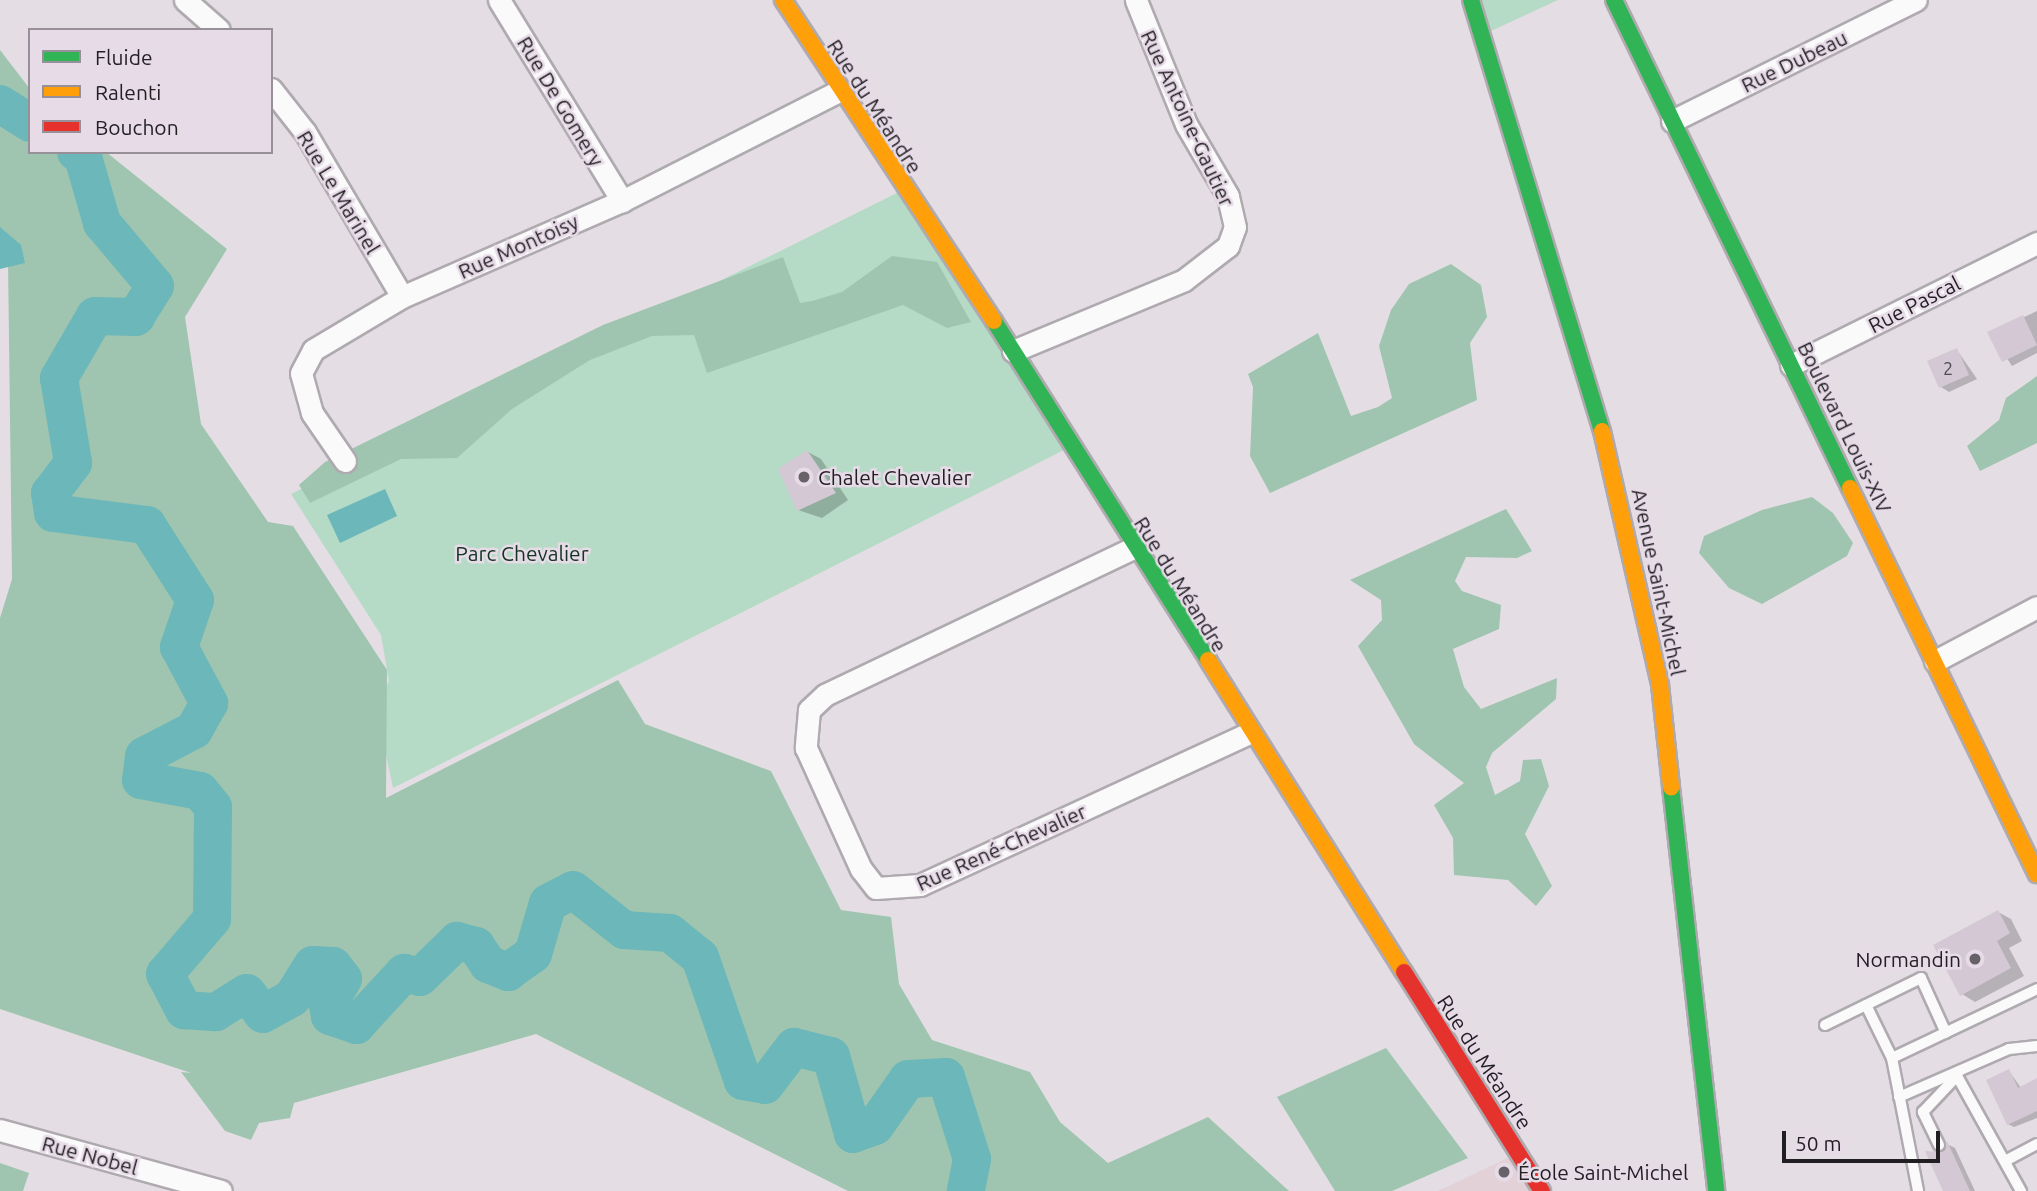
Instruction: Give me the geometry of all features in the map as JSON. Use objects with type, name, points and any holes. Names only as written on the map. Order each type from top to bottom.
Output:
[{"type":"street","points":[[185,0],[217,28]]},
{"type":"street","name":"Rue De Gomery","points":[[499,0],[622,201]]},
{"type":"street","name":"Rue du Méandre","points":[[783,0],[839,92],[1013,351],[1133,548],[1542,1191]]},
{"type":"street","name":"Rue Antoine-Gautier","points":[[1013,351],[1184,280],[1228,246],[1235,227],[1228,196],[1186,124],[1136,0]]},
{"type":"street","name":"Avenue Saint-Michel","points":[[1471,0],[1569,309],[1626,518],[1660,685],[1716,1191]]},
{"type":"street","name":"Boulevard Louis-XIV","points":[[1614,0],[2037,874]]},
{"type":"street","name":"Rue Dubeau","points":[[1672,121],[1916,0]]},
{"type":"street","name":"Rue Le Marinel","points":[[273,92],[305,132],[402,297]]},
{"type":"street","name":"Rue Montoisy","points":[[345,461],[312,413],[301,373],[313,350],[402,297],[622,201],[839,92]]},
{"type":"street","name":"Rue Pascal","points":[[1791,365],[2037,243]]},
{"type":"street","name":"Rue René-Chevalier","points":[[1133,548],[825,695],[809,710],[806,748],[861,869],[876,888],[920,886],[1250,733]]},
{"type":"street","points":[[1935,661],[2037,607]]},
{"type":"street","name":"Rue Nobel","points":[[0,1130],[215,1190]]},
{"type":"lane","points":[[1825,1025],[1921,978],[1946,1033]]},
{"type":"lane","points":[[1892,1058],[2037,989]]},
{"type":"lane","points":[[1866,1005],[1892,1058],[1917,1191]]},
{"type":"lane","points":[[1939,1145],[1923,1112],[1957,1076],[2009,1049],[2034,1047],[2037,1061]]},
{"type":"lane","points":[[1899,1097],[1942,1075],[1957,1076]]},
{"type":"lane","points":[[1957,1076],[1992,1148],[2005,1161],[2021,1191]]},
{"type":"lane","points":[[2005,1161],[2037,1144]]},
{"type":"shaded area","name":"École Saint-Michel","points":[[1518,1153],[1542,1191],[1438,1191]]},
{"type":"green space","points":[[1471,0],[1558,0],[1478,37]]},
{"type":"green space","points":[[0,50],[28,86],[28,154],[108,154],[227,249],[185,317],[201,424],[268,522],[293,526],[387,670],[386,798],[618,680],[645,724],[771,771],[841,910],[891,917],[899,984],[932,1040],[1030,1072],[1060,1122],[1108,1163],[1208,1117],[1289,1191],[848,1191],[536,1034],[294,1103],[290,1118],[259,1123],[251,1140],[225,1131],[181,1072],[191,1073],[0,1009],[0,618],[12,579],[8,260],[0,260]]},
{"type":"green space","name":"Parc Chevalier","points":[[905,189],[1070,447],[393,788],[376,707],[389,681],[381,635],[291,494]]},
{"type":"green space","points":[[892,256],[937,262],[971,322],[947,328],[903,305],[707,373],[694,335],[652,336],[590,360],[512,409],[457,458],[401,459],[310,503],[299,485],[325,462],[603,325],[783,257],[800,303],[812,301],[842,292]]},
{"type":"green space","points":[[1451,264],[1481,285],[1487,317],[1470,343],[1477,400],[1270,493],[1250,456],[1253,387],[1248,374],[1318,333],[1351,416],[1378,407],[1392,398],[1379,346],[1391,310],[1409,284]]},
{"type":"green space","points":[[2037,376],[2037,443],[1980,471],[1967,446],[1999,420],[2006,398]]},
{"type":"green space","points":[[1812,497],[1833,513],[1853,543],[1847,556],[1762,604],[1729,588],[1699,553],[1704,536],[1762,510]]},
{"type":"green space","points":[[1506,509],[1532,551],[1517,558],[1466,557],[1455,581],[1462,591],[1501,605],[1499,629],[1453,649],[1464,687],[1481,709],[1557,678],[1556,699],[1492,753],[1486,767],[1495,795],[1520,781],[1523,760],[1541,759],[1549,786],[1525,834],[1552,886],[1536,906],[1508,880],[1454,875],[1453,838],[1434,805],[1464,783],[1414,744],[1358,646],[1382,620],[1381,600],[1350,580]]},
{"type":"green space","points":[[1386,1048],[1468,1158],[1392,1191],[1335,1191],[1277,1097]]},
{"type":"green space","points":[[0,1163],[29,1173],[23,1191],[0,1191]]},
{"type":"water","points":[[0,227],[21,245],[25,263],[0,269]]},
{"type":"water","points":[[385,489],[397,516],[340,543],[327,515]]},
{"type":"building","points":[[2023,315],[2037,345],[2002,362],[1987,332]]},
{"type":"building","points":[[1957,348],[1969,375],[1939,388],[1927,361]]},
{"type":"building","name":"Chalet Chevalier","points":[[807,450],[836,493],[797,511],[778,469]]},
{"type":"building","points":[[1998,910],[2010,933],[1997,941],[2011,968],[1960,996],[1933,945]]},
{"type":"building","points":[[2009,1069],[2018,1088],[2037,1078],[2037,1111],[2007,1125],[1986,1080]]},
{"type":"building","points":[[1947,1141],[1970,1191],[1943,1191],[1925,1151],[1942,1152]]},
{"type":"waterway","points":[[0,104],[28,122]]},
{"type":"waterway","points":[[79,154],[83,157],[102,223],[155,286],[136,317],[95,316],[59,378],[73,463],[50,493],[53,513],[147,525],[195,600],[179,647],[209,703],[194,730],[144,756],[141,780],[200,791],[213,807],[212,919],[165,974],[184,1010],[216,1012],[247,993],[263,1014],[292,998],[313,965],[333,966],[343,979],[328,1005],[330,1016],[356,1025],[404,973],[420,977],[457,941],[476,946],[488,964],[508,972],[533,954],[548,903],[573,890],[624,930],[670,933],[700,957],[743,1081],[765,1085],[794,1047],[831,1056],[853,1134],[875,1126],[908,1079],[946,1077],[972,1159],[966,1191]]},
{"type":"traffic: fast","points":[[1471,0],[1602,431]]},
{"type":"traffic: fast","points":[[1614,0],[1850,488]]},
{"type":"traffic: fast","points":[[994,321],[1208,660]]},
{"type":"traffic: fast","points":[[1671,787],[1716,1191]]},
{"type":"traffic: slow","points":[[783,0],[994,321]]},
{"type":"traffic: slow","points":[[1602,431],[1660,685],[1671,787]]},
{"type":"traffic: slow","points":[[1850,488],[2037,874]]},
{"type":"traffic: slow","points":[[1208,660],[1404,972]]},
{"type":"traffic: jam","points":[[1404,972],[1542,1191]]},
{"type":"place","name":"Chalet Chevalier","points":[[804,477]]},
{"type":"place","name":"Normandin","points":[[1975,959]]},
{"type":"place","name":"École Saint-Michel","points":[[1504,1172]]}]
